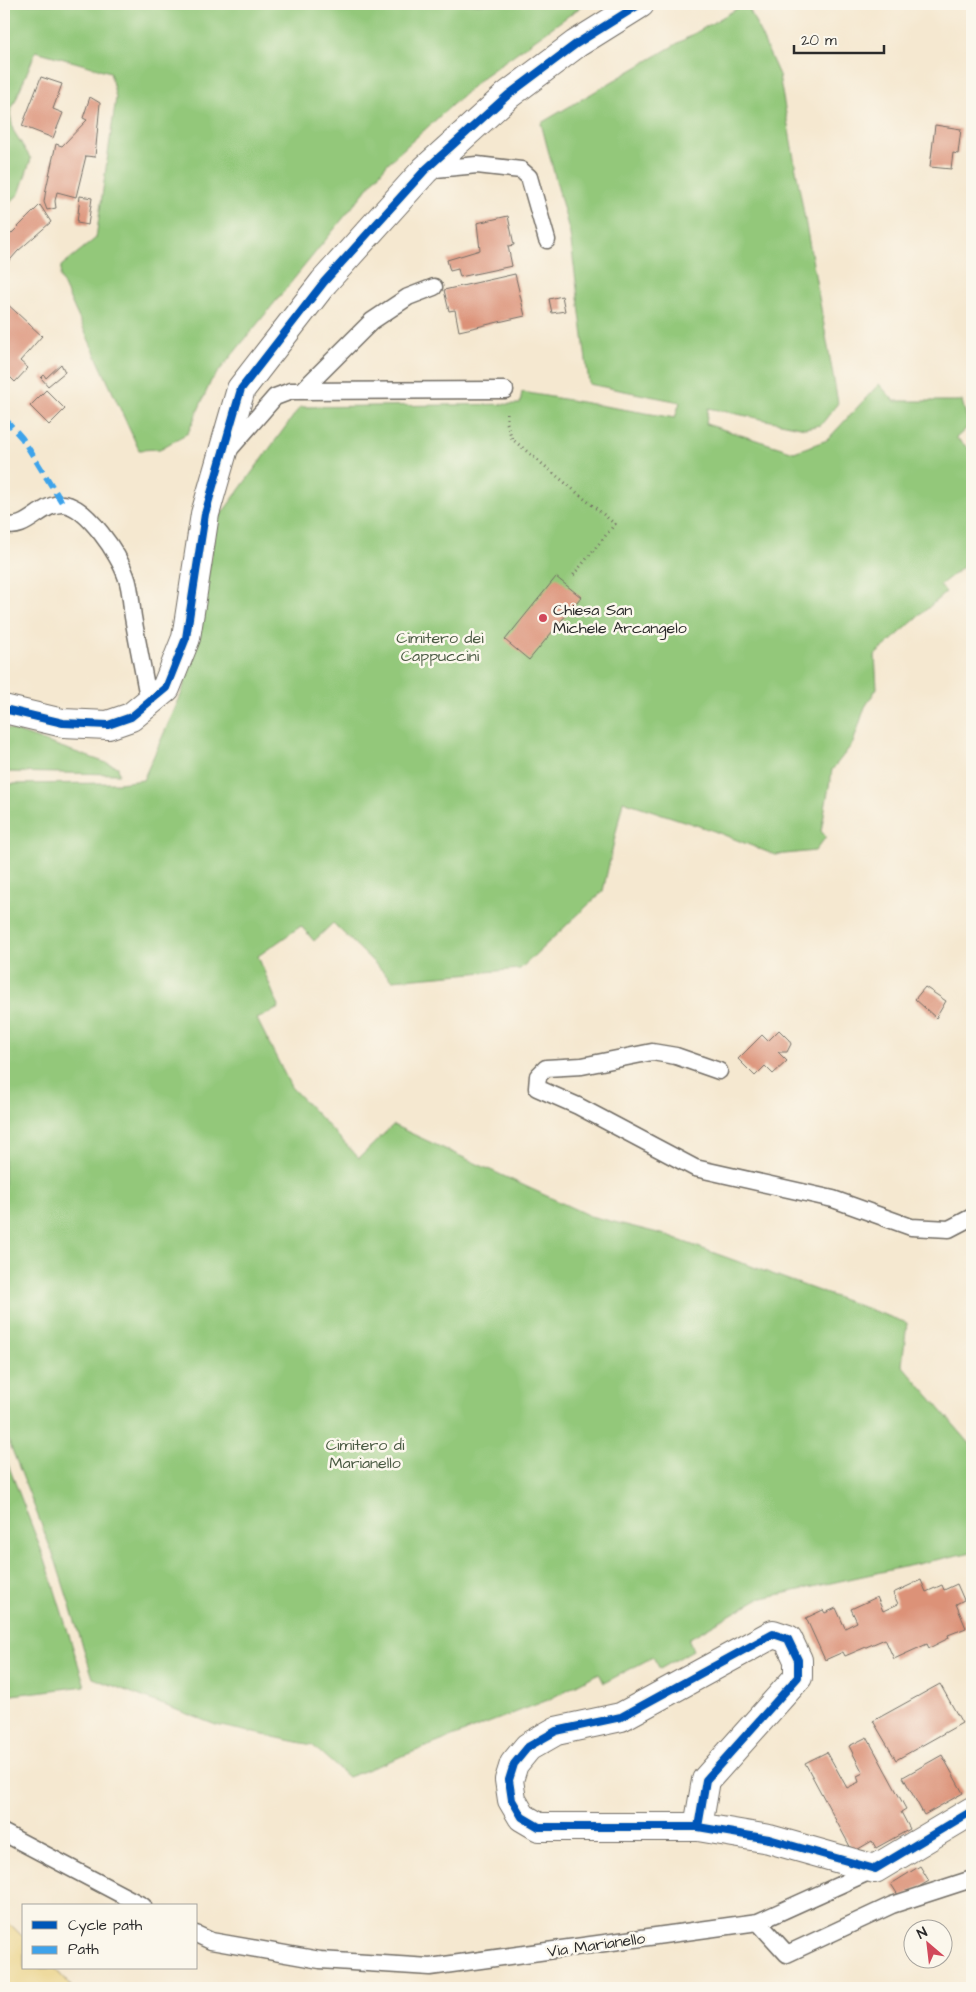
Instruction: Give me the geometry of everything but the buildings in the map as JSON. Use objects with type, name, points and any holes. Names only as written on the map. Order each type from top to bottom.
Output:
[{"type":"street","points":[[4,708],[63,723],[108,725],[131,717],[166,688],[186,638],[204,514],[241,389],[324,282],[425,170],[508,95],[576,44],[640,4]]},
{"type":"street","points":[[698,1827],[706,1780],[798,1677],[798,1660],[788,1640],[773,1634],[621,1717],[556,1731],[528,1747],[514,1764],[509,1780],[512,1800],[522,1817],[539,1827],[698,1827],[769,1839],[875,1869]]},
{"type":"street","name":"Via Marianello","points":[[875,1869],[972,1811]]},
{"type":"lane","points":[[425,170],[477,165],[521,170],[529,177],[546,240]]},
{"type":"lane","points":[[304,389],[372,322],[408,297],[434,287]]},
{"type":"lane","points":[[220,460],[275,397],[291,391],[304,389],[505,390]]},
{"type":"lane","points":[[4,524],[17,525],[26,522],[45,508],[63,504],[80,512],[102,533],[126,576],[149,703]]},
{"type":"lane","points":[[719,1071],[676,1056],[652,1052],[582,1066],[546,1068],[538,1076],[537,1088],[578,1106],[695,1168],[833,1198],[911,1227],[949,1229],[972,1216]]},
{"type":"lane","points":[[4,1833],[139,1904]]},
{"type":"lane","name":"Via Marianello","points":[[198,1935],[211,1941],[320,1960],[430,1967],[758,1922],[875,1869]]},
{"type":"lane","points":[[758,1922],[787,1954],[892,1905],[972,1879]]},
{"type":"path","points":[[505,390],[507,423],[512,439],[615,524],[570,578]]},
{"type":"green space","points":[[4,4],[585,4],[484,76],[388,163],[211,381],[188,433],[160,449],[139,450],[60,277],[61,266],[96,238],[116,98],[110,72],[36,51],[10,113],[13,130],[31,159],[19,194],[4,208]]},
{"type":"green space","points":[[747,4],[779,75],[838,403],[821,425],[805,428],[708,408],[706,424],[794,452],[827,440],[879,384],[894,401],[962,401],[969,426],[956,438],[972,451],[972,560],[940,585],[946,592],[875,655],[877,688],[865,707],[853,743],[832,770],[821,831],[826,837],[815,851],[775,855],[714,831],[623,801],[603,891],[520,969],[392,980],[333,923],[314,941],[301,926],[258,956],[279,1008],[257,1019],[291,1087],[359,1158],[393,1125],[590,1216],[662,1234],[907,1323],[902,1365],[972,1446],[972,1552],[758,1599],[688,1639],[693,1650],[660,1669],[653,1657],[604,1683],[599,1673],[548,1700],[348,1777],[312,1745],[216,1725],[93,1678],[56,1562],[4,1429],[4,784],[119,783],[143,780],[181,695],[198,636],[217,520],[300,407],[520,404],[522,392],[675,418],[680,402],[589,384],[570,234],[541,123]]},
{"type":"green space","points":[[4,727],[118,767],[119,774],[4,772]]},
{"type":"green space","points":[[4,1454],[47,1565],[85,1686],[4,1696]]},
{"type":"sand","points":[[4,1918],[22,1936],[22,1970],[56,1970],[73,1988],[4,1988]]},
{"type":"marked path","points":[[4,418],[22,438],[63,504]]},
{"type":"cycle path","points":[[4,709],[63,723],[108,725],[131,717],[166,688],[186,638],[205,514],[241,389],[324,282],[425,170],[508,95],[576,44],[640,4]]},
{"type":"cycle path","points":[[698,1827],[706,1780],[798,1677],[798,1660],[788,1639],[773,1634],[621,1717],[556,1731],[528,1747],[514,1764],[509,1780],[512,1800],[522,1817],[539,1827],[698,1827],[769,1839],[875,1869],[972,1811]]},
{"type":"place","name":"Chiesa San Michele Arcangelo","points":[[543,618]]},
{"type":"park label","name":"Cimitero dei Cappuccini","points":[[440,646]]},
{"type":"park label","name":"Cimitero di Marianello","points":[[365,1453]]}]
